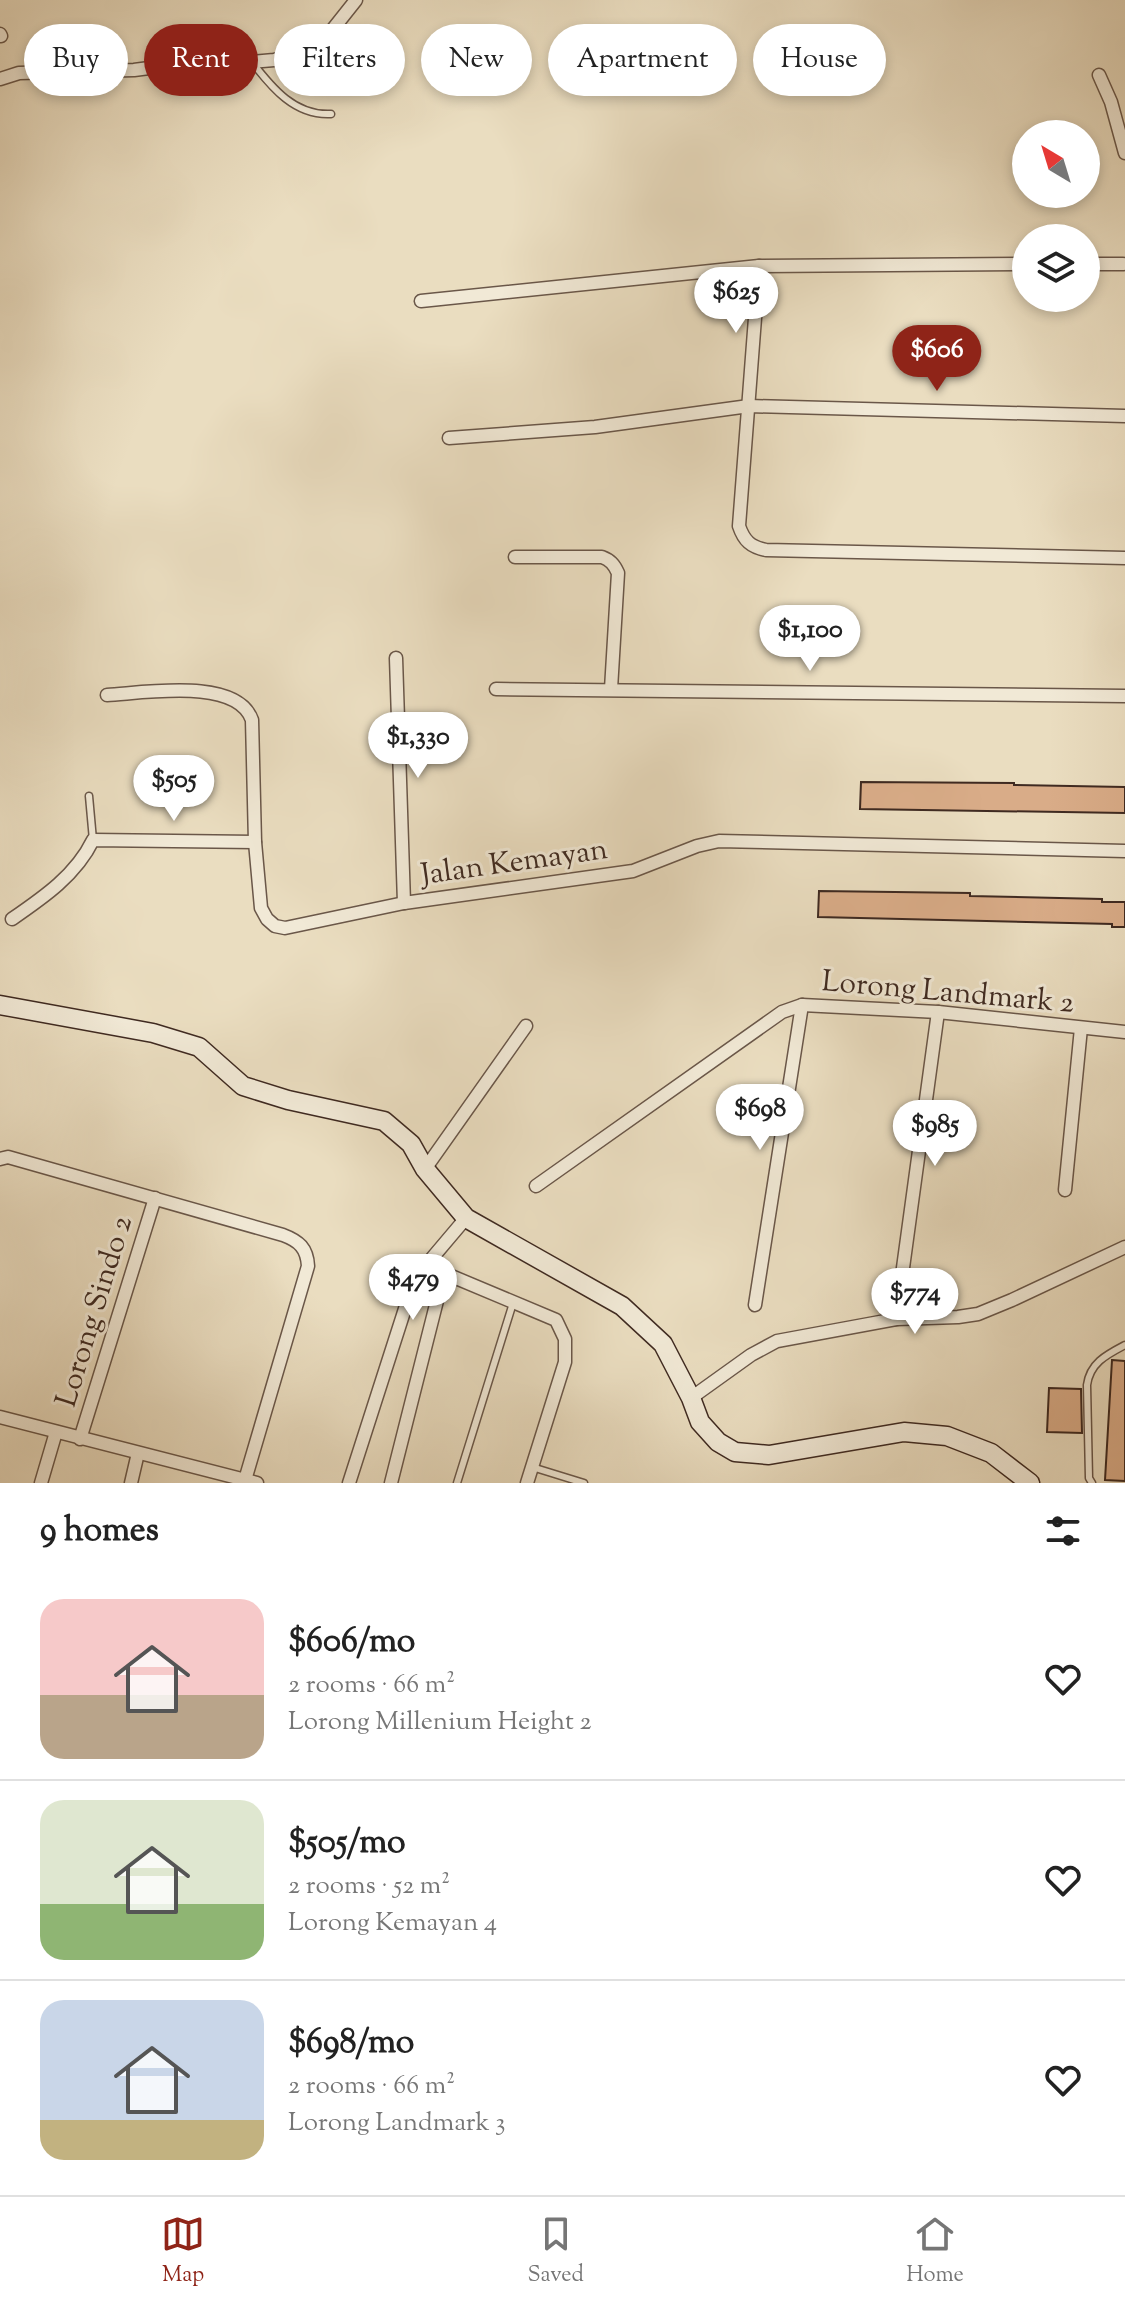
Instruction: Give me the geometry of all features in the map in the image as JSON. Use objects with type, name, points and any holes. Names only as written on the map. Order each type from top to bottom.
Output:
[{"type":"main road","points":[[0,1005],[153,1033],[199,1047],[243,1086],[288,1100],[384,1121],[411,1144],[425,1169],[466,1218],[622,1306],[663,1344],[700,1422],[718,1442],[735,1452],[769,1455],[904,1432],[947,1436],[991,1453],[1030,1483]]},
{"type":"street","points":[[258,61],[293,55],[315,44],[333,29],[356,0]]},
{"type":"street","points":[[0,79],[19,73],[144,69]]},
{"type":"street","points":[[1099,75],[1111,102],[1125,153]]},
{"type":"street","points":[[421,301],[759,266],[1012,264]]},
{"type":"street","points":[[1100,264],[1123,264]]},
{"type":"street","points":[[759,266],[739,526],[743,536],[755,548],[1125,558]]},
{"type":"street","points":[[449,438],[595,427],[749,406],[1125,416]]},
{"type":"street","points":[[515,557],[602,557],[615,566],[618,573],[611,689]]},
{"type":"street","points":[[396,658],[404,903]]},
{"type":"street","points":[[496,689],[1125,696]]},
{"type":"street","name":"Jalan Kemayan","points":[[107,695],[198,691],[234,699],[248,710],[252,720],[255,842],[261,908],[275,926],[285,928],[404,903],[633,871],[697,846],[719,841],[1125,851]]},
{"type":"street","points":[[12,919],[64,880],[84,860],[93,840],[255,842]]},
{"type":"street","points":[[755,1305],[802,1005]]},
{"type":"street","name":"Lorong Landmark 2","points":[[536,1186],[782,1012],[802,1005],[938,1012],[1125,1032]]},
{"type":"street","points":[[896,1319],[938,1012]]},
{"type":"street","points":[[425,1169],[526,1026]]},
{"type":"street","points":[[1065,1190],[1081,1028]]},
{"type":"street","points":[[0,1159],[8,1157],[283,1235],[296,1240],[307,1254],[308,1266],[251,1482],[0,1417]]},
{"type":"street","name":"Lorong Sindo 2","points":[[80,1439],[155,1198]]},
{"type":"street","points":[[349,1483],[411,1290],[422,1270],[466,1218]]},
{"type":"street","points":[[691,1398],[751,1355],[777,1341],[896,1319],[978,1314],[1125,1247]]},
{"type":"street","points":[[391,1483],[444,1273],[556,1320],[565,1339],[565,1362],[527,1483]]},
{"type":"street","points":[[41,1483],[56,1432]]},
{"type":"street","points":[[131,1483],[138,1453]]},
{"type":"lane","points":[[258,70],[282,98],[309,112],[331,114]]},
{"type":"lane","points":[[89,796],[93,840]]},
{"type":"lane","points":[[457,1483],[513,1302]]},
{"type":"lane","points":[[1092,1483],[1089,1478],[1088,1373],[1097,1361],[1125,1345]]},
{"type":"lane","points":[[532,1467],[584,1483]]},
{"type":"building","points":[[861,782],[1125,787],[1125,813],[860,809]]},
{"type":"building","points":[[819,891],[1102,899],[1102,902],[1125,902],[1125,927],[1112,927],[1112,924],[818,917]]},
{"type":"building","points":[[1112,1360],[1125,1361],[1125,1481],[1105,1480]]},
{"type":"building","points":[[1049,1388],[1081,1389],[1082,1433],[1047,1432]]}]
